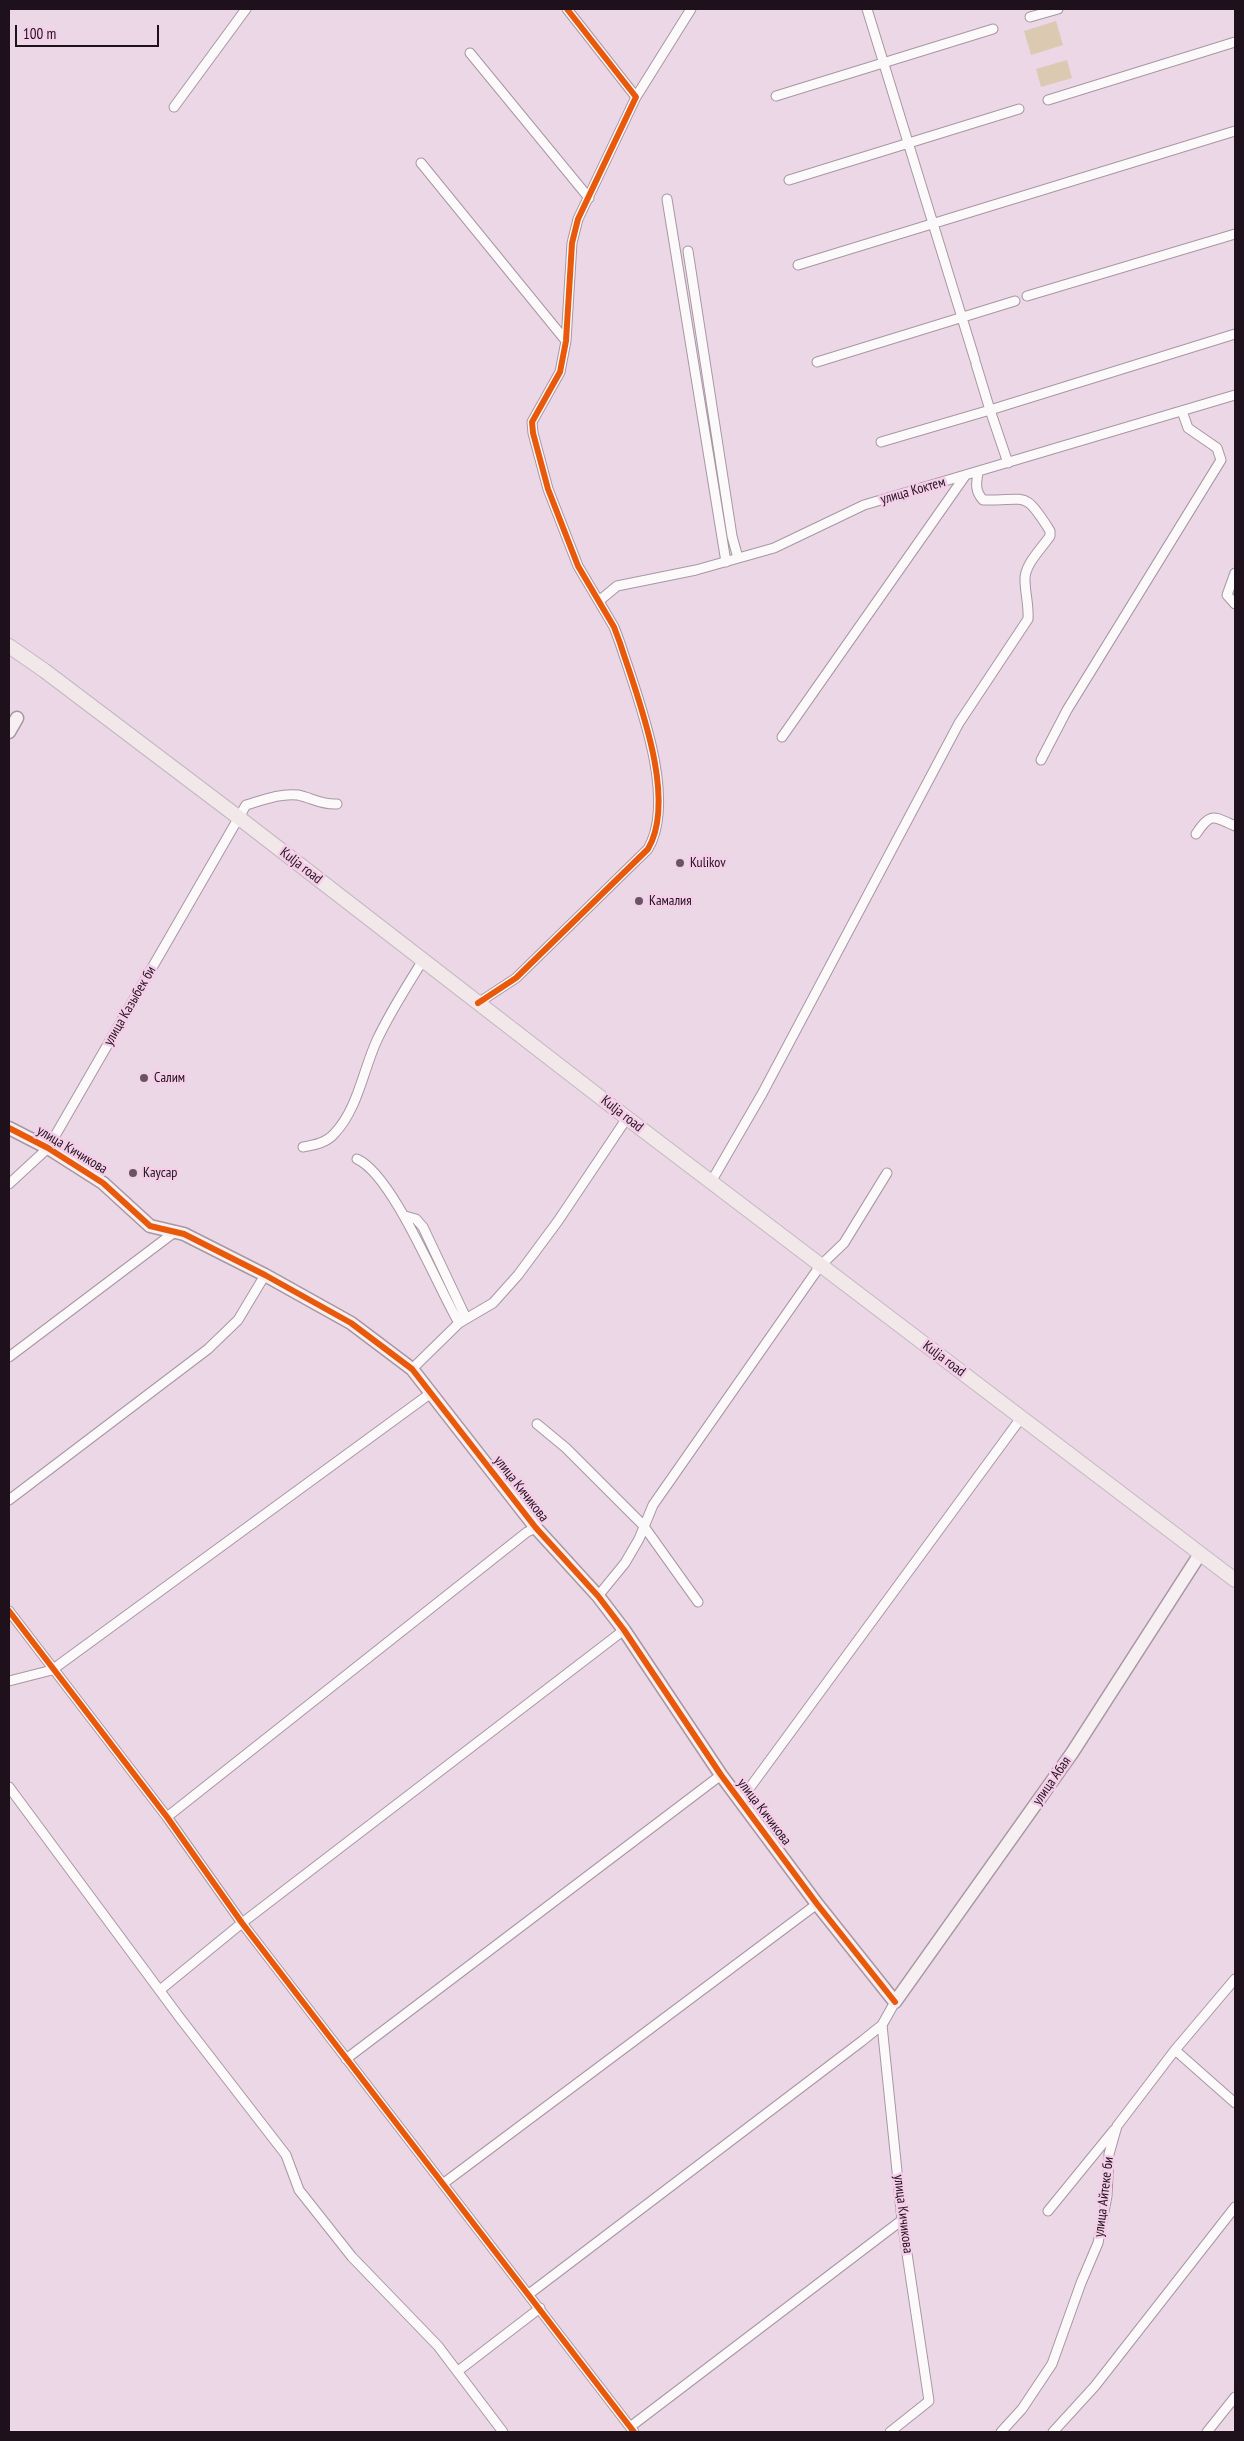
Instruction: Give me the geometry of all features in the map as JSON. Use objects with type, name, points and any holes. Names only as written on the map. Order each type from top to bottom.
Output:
[{"type":"main road","name":"Kulja road","points":[[9,646],[45,670],[238,817],[820,1266],[1235,1580]]},
{"type":"street","points":[[174,107],[246,9]]},
{"type":"street","points":[[567,9],[636,97]]},
{"type":"street","points":[[478,1003],[516,978],[648,849],[655,837],[659,805],[652,746],[620,643],[599,601],[578,566],[548,489],[532,432],[532,422],[560,372],[566,341],[572,243],[578,219],[636,97],[691,9]]},
{"type":"street","points":[[867,9],[934,223],[960,317],[1008,464]]},
{"type":"street","points":[[1030,17],[1058,9]]},
{"type":"street","points":[[776,96],[993,29]]},
{"type":"street","points":[[1048,100],[1235,42]]},
{"type":"street","points":[[470,53],[589,198]]},
{"type":"street","points":[[789,180],[1019,109]]},
{"type":"street","points":[[798,265],[1235,131]]},
{"type":"street","points":[[421,163],[566,341]]},
{"type":"street","points":[[667,199],[726,562]]},
{"type":"street","points":[[1027,296],[1235,234]]},
{"type":"street","points":[[688,250],[732,536],[738,558]]},
{"type":"street","points":[[817,362],[1015,301]]},
{"type":"street","points":[[881,442],[1235,334]]},
{"type":"street","name":"улица Коктем","points":[[599,601],[617,586],[726,562],[774,548],[864,505],[978,473],[1235,395]]},
{"type":"street","points":[[1041,760],[1067,710],[1221,460],[1217,448],[1188,428],[1182,411]]},
{"type":"street","points":[[711,1182],[762,1094],[959,723],[1028,619],[1029,608],[1024,578],[1026,569],[1050,536],[1050,531],[1028,501],[1021,499],[983,500],[976,487],[978,473]]},
{"type":"street","points":[[782,737],[965,476]]},
{"type":"street","points":[[1235,573],[1226,595],[1235,604]]},
{"type":"street","points":[[9,732],[16,718]]},
{"type":"street","name":"улица Казыбек би","points":[[9,1184],[48,1148],[246,805],[273,796],[297,795],[327,805],[337,804]]},
{"type":"street","points":[[1196,834],[1207,818],[1213,817],[1235,826]]},
{"type":"street","points":[[303,1147],[317,1145],[332,1136],[339,1129],[354,1101],[377,1040],[423,960]]},
{"type":"street","points":[[412,1369],[463,1321],[493,1303],[518,1275],[558,1221],[627,1118]]},
{"type":"street","name":"улица Кичикова","points":[[9,1128],[48,1148],[103,1182],[150,1226],[176,1231],[265,1275],[351,1322],[412,1369],[536,1528],[598,1596],[624,1630],[740,1801],[817,1904],[896,2002]]},
{"type":"street","points":[[357,1159],[368,1165],[405,1216],[463,1321]]},
{"type":"street","points":[[598,1596],[625,1563],[639,1538],[653,1505],[820,1266],[844,1243],[887,1174]]},
{"type":"street","points":[[9,1358],[176,1231]]},
{"type":"street","points":[[9,1500],[208,1349],[238,1320],[265,1275]]},
{"type":"street","points":[[9,1681],[52,1670],[431,1393]]},
{"type":"street","points":[[740,1801],[1022,1418]]},
{"type":"street","points":[[538,1424],[566,1448],[643,1525],[698,1602]]},
{"type":"street","points":[[167,1817],[527,1532],[536,1528]]},
{"type":"street","name":"улица Абая","points":[[896,2002],[1072,1753],[1200,1554]]},
{"type":"street","points":[[9,1611],[52,1670],[167,1817],[242,1923],[444,2182],[632,2430],[902,2220]]},
{"type":"street","points":[[160,1990],[242,1923],[624,1630]]},
{"type":"street","points":[[346,2058],[721,1775]]},
{"type":"street","points":[[9,1787],[180,2018],[286,2155],[299,2190],[352,2257],[438,2346],[503,2432]]},
{"type":"street","points":[[444,2182],[817,1904]]},
{"type":"street","name":"улица Айтеке би","points":[[1001,2432],[1022,2408],[1052,2364],[1081,2283],[1098,2243],[1107,2196],[1109,2154],[1117,2126],[1175,2050],[1235,1979]]},
{"type":"street","points":[[529,2294],[882,2025],[896,2002]]},
{"type":"street","name":"улица Кичикова","points":[[882,2025],[902,2220],[929,2402],[890,2432]]},
{"type":"street","points":[[1175,2050],[1235,2103]]},
{"type":"street","points":[[1048,2211],[1117,2126]]},
{"type":"street","points":[[1053,2432],[1095,2386],[1235,2207]]},
{"type":"street","points":[[458,2371],[540,2308]]},
{"type":"street","points":[[1207,2432],[1235,2397]]},
{"type":"shaded area","points":[[1056,21],[1063,45],[1031,55],[1024,31]]},
{"type":"shaded area","points":[[1067,60],[1072,78],[1041,87],[1036,69]]},
{"type":"cycle path","points":[[478,1003],[516,978],[648,849],[656,828],[659,803],[652,747],[620,643],[614,627],[578,566],[548,489],[533,433],[532,422],[560,372],[566,341],[572,243],[578,219],[636,97],[567,9]]},
{"type":"cycle path","points":[[9,1128],[48,1148],[103,1183],[150,1226],[184,1234],[265,1275],[351,1323],[412,1369],[536,1528],[598,1596],[624,1630],[721,1775],[817,1904],[895,2002]]},
{"type":"cycle path","points":[[9,1611],[167,1817],[242,1923],[634,2432]]},
{"type":"place","name":"Kulikov","points":[[680,863]]},
{"type":"place","name":"Камалия","points":[[639,901]]},
{"type":"place","name":"Салим","points":[[144,1078]]},
{"type":"place","name":"Каусар","points":[[133,1173]]}]
